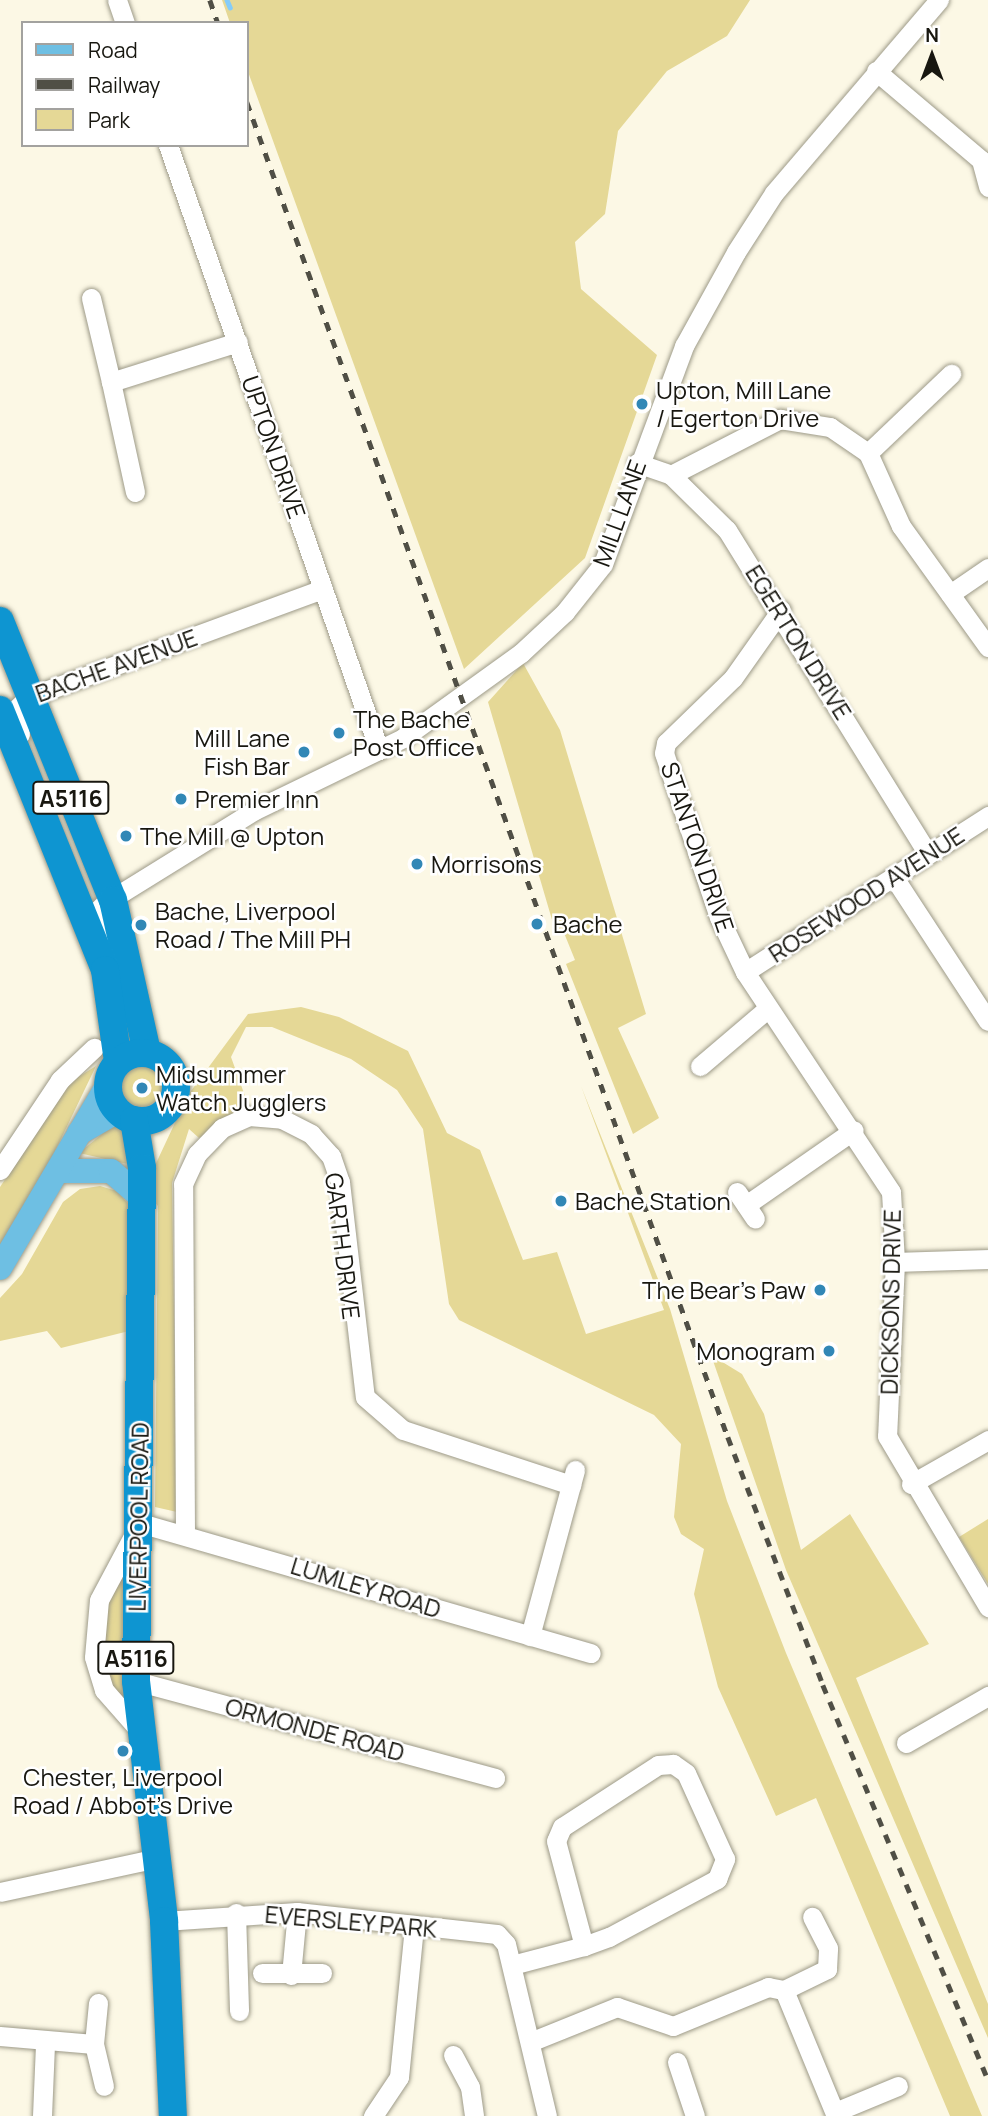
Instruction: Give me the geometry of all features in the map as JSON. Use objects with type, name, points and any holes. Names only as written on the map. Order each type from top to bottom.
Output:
[{"type":"highway","name":"A5116","points":[[0,621],[113,900],[147,1052],[165,1061],[177,1082],[174,1100],[122,1091]]},
{"type":"highway","name":"LIVERPOOL ROAD","points":[[0,710],[105,970],[122,1091],[142,1168],[136,1681],[139,1730],[164,1921],[173,2116]]},
{"type":"highway","points":[[122,1091],[147,1052]]},
{"type":"main road","points":[[0,1268],[62,1171],[75,1135],[122,1091]]},
{"type":"main road","points":[[62,1171],[111,1171],[124,1176],[141,1197]]},
{"type":"street","points":[[117,0],[124,21]]},
{"type":"street","name":"MILL LANE","points":[[113,900],[255,810],[379,750],[489,677],[565,612],[603,564],[637,463],[684,346],[736,252],[774,193],[939,0]]},
{"type":"street","points":[[876,71],[981,160],[988,187]]},
{"type":"street","name":"UPTON DRIVE","points":[[169,147],[379,750]]},
{"type":"street","points":[[91,298],[135,492]]},
{"type":"street","points":[[111,382],[238,342]]},
{"type":"street","points":[[868,453],[951,374]]},
{"type":"street","points":[[671,475],[780,419],[815,421],[868,453],[901,526],[988,647]]},
{"type":"street","name":"EGERTON DRIVE","points":[[637,463],[671,475],[727,530],[782,610],[928,854]]},
{"type":"street","points":[[950,594],[988,568]]},
{"type":"street","name":"BACHE AVENUE","points":[[42,813],[14,719],[19,702],[29,696],[323,589]]},
{"type":"street","name":"STANTON DRIVE","points":[[745,972],[719,918],[664,753],[666,743],[768,633],[782,610]]},
{"type":"street","points":[[768,633],[797,636]]},
{"type":"street","name":"ROSEWOOD AVENUE","points":[[745,972],[988,816]]},
{"type":"street","points":[[893,876],[983,998],[988,1021]]},
{"type":"street","points":[[105,970],[97,911],[113,900]]},
{"type":"street","name":"DICKSONS DRIVE","points":[[745,972],[766,1010],[854,1130],[891,1192],[895,1262],[887,1436],[911,1484],[988,1607]]},
{"type":"street","points":[[713,1061],[766,1010]]},
{"type":"street","points":[[0,1170],[60,1080],[122,1091]]},
{"type":"street","name":"GARTH DRIVE","points":[[184,1533],[183,1184],[197,1153],[222,1128],[249,1116],[282,1119],[311,1134],[331,1156],[340,1182],[365,1397],[404,1430],[573,1478],[530,1636]]},
{"type":"street","points":[[746,1205],[854,1130]]},
{"type":"street","points":[[895,1262],[988,1259]]},
{"type":"street","points":[[911,1484],[988,1440]]},
{"type":"street","points":[[139,1523],[99,1600],[94,1657],[104,1690],[139,1730]]},
{"type":"street","name":"LUMLEY ROAD","points":[[139,1523],[184,1533],[591,1653]]},
{"type":"street","name":"ORMONDE ROAD","points":[[136,1681],[495,1778]]},
{"type":"street","points":[[906,1743],[988,1696]]},
{"type":"street","points":[[547,2116],[512,1965],[584,1946],[723,1870],[725,1859],[685,1773],[673,1764],[658,1765],[562,1827],[556,1841],[584,1946]]},
{"type":"street","points":[[0,1892],[157,1858]]},
{"type":"street","points":[[291,1975],[297,1912]]},
{"type":"street","name":"EVERSLEY PARK","points":[[164,1921],[236,1913],[297,1912],[496,1934],[512,1965]]},
{"type":"street","points":[[236,1913],[239,2011]]},
{"type":"street","points":[[530,2042],[617,2007],[673,2026],[768,1987],[784,1990],[827,1969],[828,1948],[812,1917]]},
{"type":"street","points":[[382,2114],[399,2077],[414,1926]]},
{"type":"street","points":[[262,1973],[321,1973]]},
{"type":"street","points":[[784,1990],[836,2114],[898,2085]]},
{"type":"street","points":[[98,2003],[94,2044],[104,2085]]},
{"type":"street","points":[[0,2036],[45,2043],[94,2044]]},
{"type":"street","points":[[42,2116],[45,2043]]},
{"type":"street","points":[[453,2055],[470,2087],[474,2116]]},
{"type":"street","points":[[685,2068],[695,2116]]},
{"type":"green space","points":[[222,0],[750,0],[727,36],[667,71],[618,131],[605,214],[575,242],[581,289],[657,355],[585,558],[464,669],[248,72],[248,21],[229,21]]},
{"type":"green space","points":[[523,663],[560,730],[646,1014],[618,1028],[659,1118],[633,1134],[566,964],[575,960],[562,928],[555,930],[488,702]]},
{"type":"green space","points":[[301,1007],[339,1017],[408,1051],[447,1133],[480,1150],[523,1260],[557,1252],[586,1334],[664,1310],[581,1086],[670,1309],[727,1501],[786,1653],[982,2116],[950,2116],[816,1798],[776,1816],[718,1687],[694,1594],[704,1549],[681,1534],[674,1517],[681,1444],[654,1415],[459,1320],[449,1304],[423,1129],[397,1090],[351,1059],[272,1027],[246,1027],[231,1057],[250,1110],[199,1138],[189,1129],[172,1183],[177,1512],[155,1507],[158,1206],[148,1194],[151,1174],[188,1095],[248,1014]]},
{"type":"green space","points":[[141,1065],[156,1071],[162,1086],[156,1101],[141,1107],[126,1101],[120,1086],[126,1071]]},
{"type":"green space","points":[[96,1066],[36,1191],[0,1245],[0,1187],[70,1082]]},
{"type":"green space","points":[[114,1124],[123,1124],[132,1165],[79,1153]]},
{"type":"green space","points":[[100,1186],[117,1191],[130,1206],[133,1330],[61,1348],[47,1331],[0,1341],[0,1298],[22,1274],[63,1202],[80,1189]]},
{"type":"green space","points":[[711,1355],[742,1374],[764,1414],[801,1550],[850,1514],[929,1644],[856,1678],[988,2004],[988,2038],[786,1570]]},
{"type":"green space","points":[[988,1519],[988,1584],[959,1537]]},
{"type":"green space","points":[[127,1575],[126,1699],[120,1701],[109,1687],[101,1646],[110,1590],[118,1576]]},
{"type":"waterway","points":[[227,0],[230,7]]},
{"type":"railway","points":[[210,0],[217,21]]},
{"type":"railway","points":[[248,105],[728,1437],[823,1685],[988,2079]]},
{"type":"place","name":"Upton, Mill Lane / Egerton Drive","points":[[642,404]]},
{"type":"place","name":"The Bache Post Office","points":[[339,733]]},
{"type":"place","name":"Mill Lane Fish Bar","points":[[304,752]]},
{"type":"place","name":"Premier Inn","points":[[181,799]]},
{"type":"place","name":"The Mill @ Upton","points":[[126,836]]},
{"type":"place","name":"Morrisons","points":[[417,864]]},
{"type":"place","name":"Bache","points":[[537,924]]},
{"type":"place","name":"Bache, Liverpool Road / The Mill PH","points":[[141,925]]},
{"type":"place","name":"Midsummer Watch Jugglers","points":[[142,1088]]},
{"type":"place","name":"Bache Station","points":[[561,1201]]},
{"type":"place","name":"The Bear's Paw","points":[[820,1290]]},
{"type":"place","name":"Monogram","points":[[829,1351]]},
{"type":"place","name":"Chester, Liverpool Road / Abbot's Drive","points":[[123,1751]]}]
